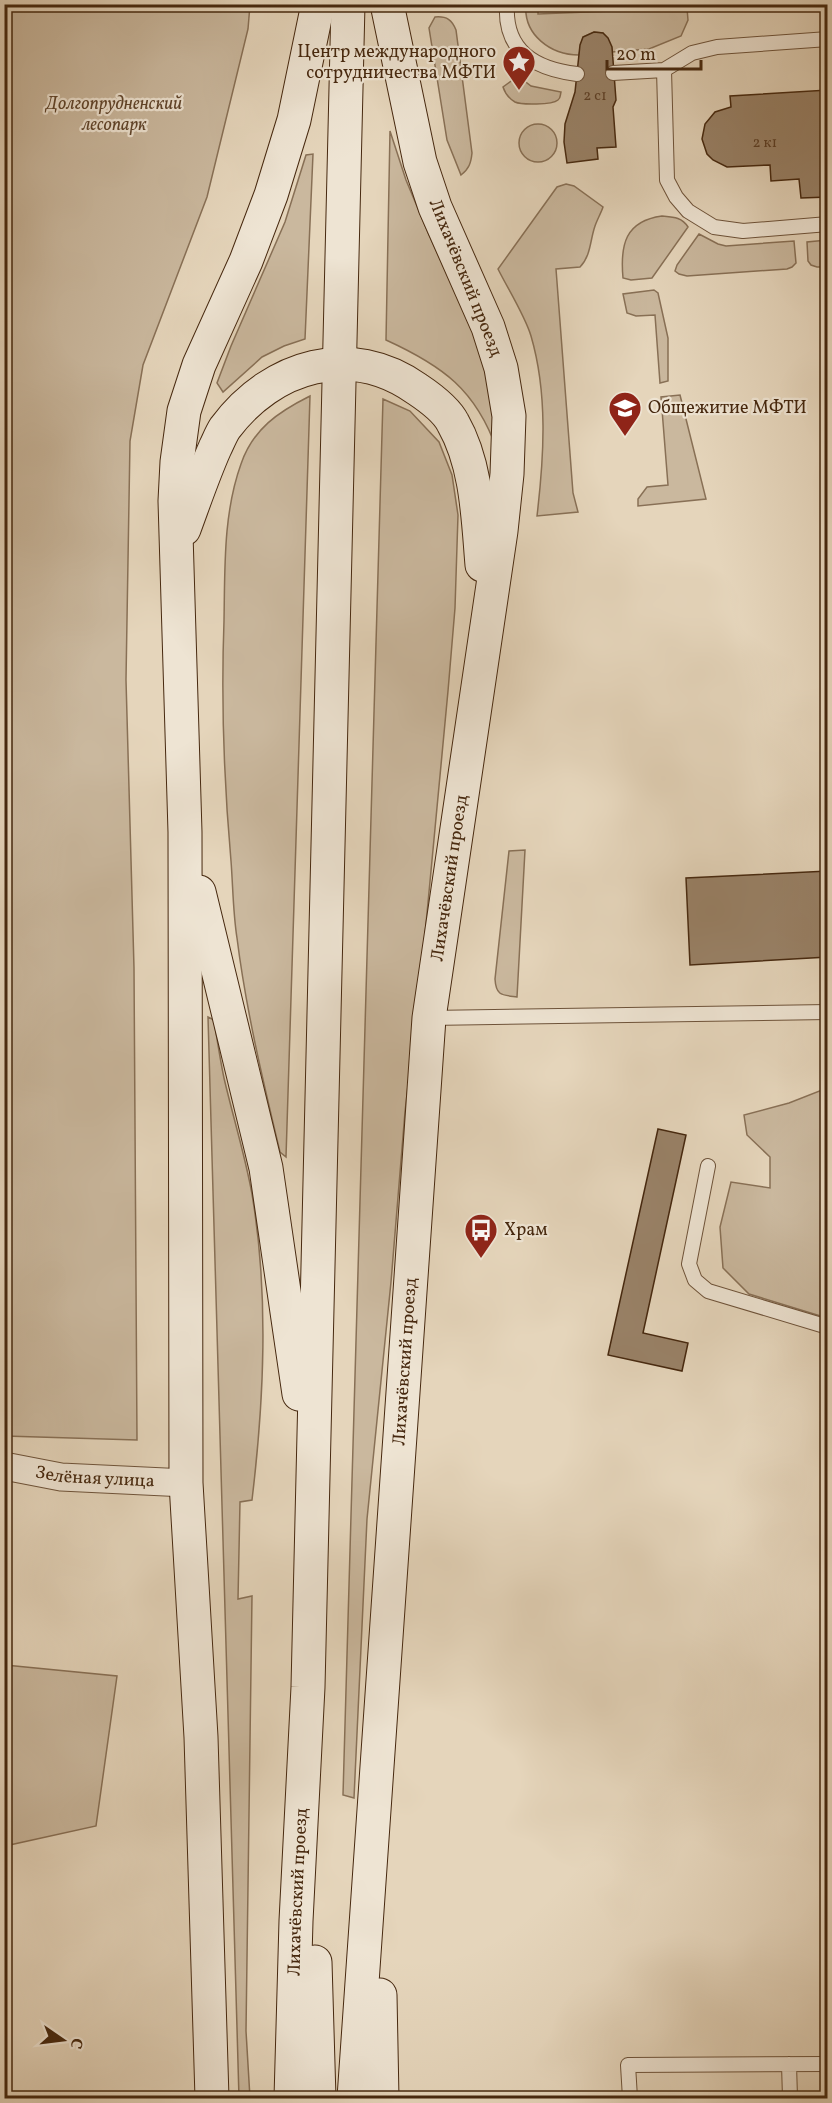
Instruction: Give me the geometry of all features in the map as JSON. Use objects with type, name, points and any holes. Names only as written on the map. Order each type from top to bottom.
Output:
[{"type":"main road","points":[[212,2098],[201,1737],[186,1483],[185,832],[175,501],[177,462],[184,411],[199,365],[246,261],[271,195],[294,120],[318,4]]},
{"type":"main road","name":"Лихачёвский проезд","points":[[291,2098],[296,1921],[308,1687],[348,4]]},
{"type":"main road","name":"Лихачёвский проезд","points":[[354,2098],[429,1018],[501,531],[507,474],[509,416],[503,378],[488,327],[435,207],[420,162],[387,4]]},
{"type":"main road","points":[[177,550],[203,473],[225,429],[254,397],[285,376],[315,367],[340,363],[371,366],[400,377],[430,398],[453,421],[468,460],[478,510],[487,623]]},
{"type":"main road","points":[[185,832],[212,954],[266,1168],[312,1480]]},
{"type":"main road","name":"Лихачёвский проезд","points":[[308,1687],[319,2098]]},
{"type":"main road","name":"Лихачёвский проезд","points":[[376,1772],[382,2098]]},
{"type":"street","name":"Зелёная улица","points":[[4,1466],[62,1477],[186,1483]]},
{"type":"lane","points":[[507,4],[506,17],[509,33],[525,55],[546,69],[577,74]]},
{"type":"lane","points":[[613,73],[663,70],[692,53],[717,47],[828,39]]},
{"type":"lane","points":[[663,70],[668,180],[676,197],[688,211],[714,226],[743,231],[828,224]]},
{"type":"lane","points":[[429,1018],[828,1012]]},
{"type":"lane","points":[[708,1166],[689,1264],[695,1280],[708,1291],[828,1327]]},
{"type":"lane","points":[[789,2064],[790,2098]]},
{"type":"lane","points":[[630,2098],[628,2065],[828,2064]]},
{"type":"green space","name":"Долгопрудненский лесопарк","points":[[5,4],[250,5],[248,29],[207,197],[143,365],[130,441],[126,680],[134,968],[137,1440],[5,1436]]},
{"type":"green space","points":[[526,4],[538,5],[538,14],[687,8],[688,20],[681,36],[649,49],[612,52],[603,33],[594,32],[583,37],[579,55],[558,51],[541,41],[529,25]]},
{"type":"green space","points":[[435,17],[448,19],[456,30],[472,153],[469,166],[461,175],[447,140],[429,28]]},
{"type":"green space","points":[[518,76],[531,86],[561,92],[560,98],[555,102],[543,104],[515,102],[510,99],[503,87]]},
{"type":"green space","points":[[538,124],[552,129],[557,143],[552,157],[538,162],[524,157],[519,143],[524,129]]},
{"type":"green space","points":[[390,131],[406,180],[429,235],[475,334],[488,375],[497,450],[479,411],[455,382],[441,370],[386,340]]},
{"type":"green space","points":[[313,154],[305,339],[262,357],[223,392],[217,383],[285,222],[306,155]]},
{"type":"green space","points":[[566,184],[574,186],[603,207],[584,263],[580,267],[556,269],[573,493],[578,512],[537,516],[543,448],[540,380],[528,328],[498,269],[557,187]]},
{"type":"green space","points":[[662,216],[680,219],[688,227],[652,278],[631,280],[623,278],[624,245],[633,229],[640,223]]},
{"type":"green space","points":[[699,234],[726,246],[794,241],[796,263],[787,269],[687,276],[679,274],[675,271],[677,265]]},
{"type":"green space","points":[[827,240],[827,267],[811,265],[808,261],[807,242]]},
{"type":"green space","points":[[654,290],[658,293],[668,338],[668,381],[660,383],[655,315],[636,316],[627,313],[623,294]]},
{"type":"green space","points":[[680,395],[706,499],[638,506],[638,499],[647,487],[668,485],[661,397]]},
{"type":"green space","points":[[310,396],[286,1157],[280,1152],[255,1045],[235,919],[224,741],[225,562],[231,502],[246,452],[260,431],[277,415]]},
{"type":"green space","points":[[383,399],[410,411],[439,442],[452,475],[458,515],[455,608],[448,691],[424,945],[405,1112],[391,1282],[367,1519],[354,1798],[343,1795]]},
{"type":"green space","points":[[525,850],[517,997],[498,992],[495,979],[509,851]]},
{"type":"green space","points":[[208,1017],[214,1020],[224,1078],[252,1194],[263,1309],[262,1386],[252,1500],[240,1502],[238,1599],[252,1596],[246,2031],[250,2098],[239,2098]]},
{"type":"green space","points":[[827,1088],[827,1318],[749,1294],[723,1268],[720,1227],[731,1182],[770,1188],[770,1157],[747,1135],[744,1115],[789,1103]]},
{"type":"green space","points":[[5,1665],[117,1676],[96,1826],[5,1846]]},
{"type":"building","points":[[594,32],[603,33],[612,47],[616,100],[613,107],[616,147],[597,148],[598,159],[567,163],[564,142],[565,124],[575,92],[580,45],[583,37]]},
{"type":"building","points":[[828,90],[828,197],[801,198],[799,179],[771,181],[770,165],[727,167],[707,154],[702,139],[705,124],[715,112],[731,107],[730,96]]},
{"type":"building","points":[[828,871],[828,957],[690,965],[686,878]]},
{"type":"building","points":[[658,1129],[686,1135],[643,1333],[688,1343],[682,1371],[608,1355]]},
{"type":"place","name":"Центр международного сотрудничества МФТИ","points":[[519,91]]},
{"type":"place","name":"Общежитие МФТИ","points":[[625,437]]},
{"type":"place","name":"Храм","points":[[481,1259]]}]
